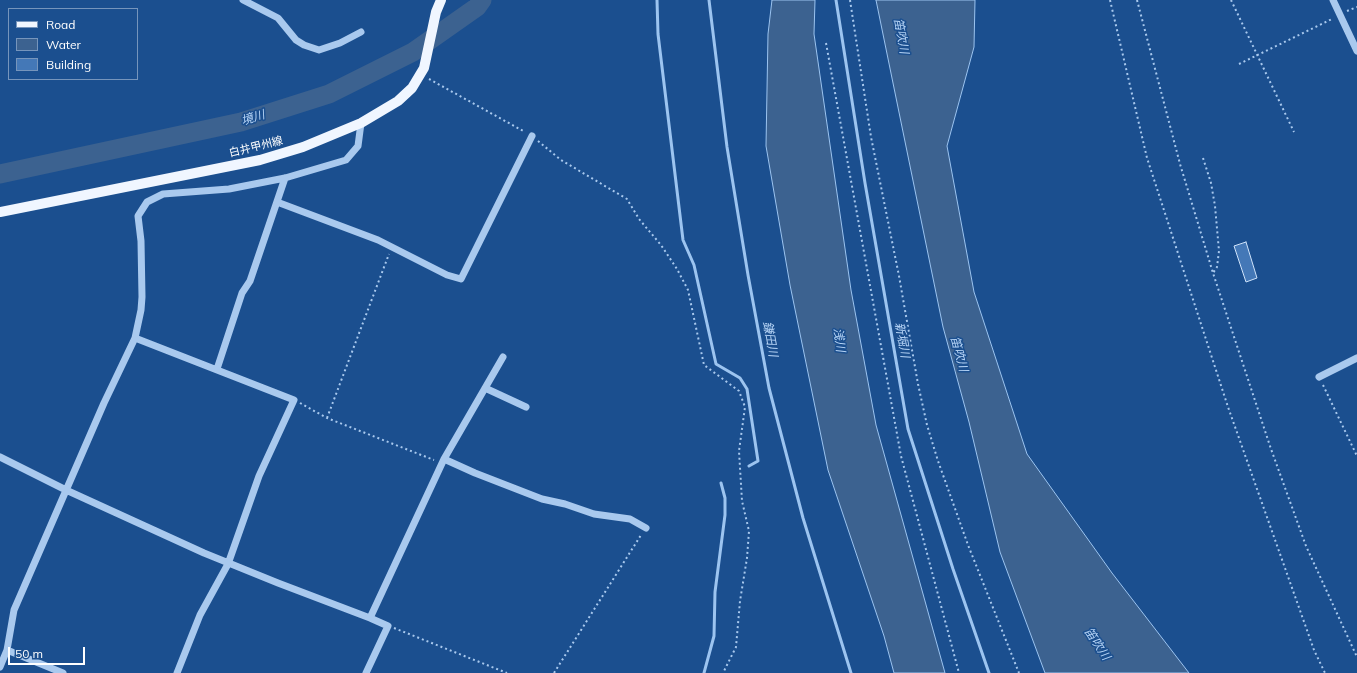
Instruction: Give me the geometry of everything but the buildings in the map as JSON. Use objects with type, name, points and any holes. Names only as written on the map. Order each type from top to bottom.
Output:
[{"type":"main road","name":"白井甲州線","points":[[0,212],[260,160],[303,147],[362,123],[398,101],[412,88],[422,72],[436,12],[441,0]]},
{"type":"street","points":[[243,0],[278,18],[296,40],[304,45],[319,50],[340,43],[361,32]]},
{"type":"street","points":[[259,7],[262,0]]},
{"type":"street","points":[[1333,0],[1357,51]]},
{"type":"street","points":[[0,667],[8,650],[14,610],[104,403],[134,338],[141,310],[142,297],[141,241],[138,216],[147,202],[163,194],[229,189],[285,178],[346,160],[358,146],[362,123]]},
{"type":"street","points":[[277,202],[378,240],[447,275],[461,279],[532,136]]},
{"type":"street","points":[[217,369],[242,293],[250,281],[285,178]]},
{"type":"street","points":[[134,338],[294,400],[259,476],[228,564],[200,615],[177,673]]},
{"type":"street","points":[[370,618],[444,459],[503,357]]},
{"type":"street","points":[[1319,377],[1357,358]]},
{"type":"street","points":[[485,388],[526,407]]},
{"type":"street","points":[[0,457],[66,490],[228,564],[388,626],[366,673]]},
{"type":"street","points":[[444,459],[475,473],[542,499],[565,504],[594,514],[630,519],[646,528]]},
{"type":"street","points":[[8,650],[63,673]]},
{"type":"path","points":[[850,0],[871,137],[927,425],[938,461],[968,545],[1019,673]]},
{"type":"path","points":[[1110,0],[1147,158],[1228,407],[1314,650],[1325,673]]},
{"type":"path","points":[[1137,0],[1180,164],[1213,274],[1271,449],[1306,546],[1357,657]]},
{"type":"path","points":[[1231,0],[1294,132]]},
{"type":"path","points":[[1239,64],[1357,7]]},
{"type":"path","points":[[826,43],[901,456],[959,673]]},
{"type":"path","points":[[422,72],[428,79],[532,136],[560,160],[627,199],[639,219],[661,245],[677,269],[688,290],[704,366],[739,391],[745,407],[739,451],[742,501],[749,531],[736,646],[723,673]]},
{"type":"path","points":[[1203,158],[1214,199],[1219,251],[1217,267],[1213,274]]},
{"type":"path","points":[[328,418],[391,247]]},
{"type":"path","points":[[1319,377],[1357,456]]},
{"type":"path","points":[[294,400],[328,418],[434,460],[444,459]]},
{"type":"path","points":[[554,673],[646,528]]},
{"type":"path","points":[[388,626],[507,673]]},
{"type":"water","name":"浅川","points":[[772,0],[815,0],[814,34],[851,290],[876,425],[945,673],[894,673],[884,636],[828,470],[790,285],[766,146],[768,34]]},
{"type":"water","name":"笛吹川","points":[[876,0],[975,0],[974,47],[947,146],[974,292],[1027,454],[1112,573],[1189,673],[1045,673],[1000,552],[969,422],[943,327]]},
{"type":"waterway","name":"境川","points":[[0,174],[241,122],[329,94],[413,52],[477,7],[482,0]]},
{"type":"waterway","points":[[657,0],[658,34],[683,240],[694,265],[716,364],[740,378],[747,389],[758,461],[749,466]]},
{"type":"waterway","name":"鎌田川","points":[[709,0],[727,147],[748,275],[769,388],[803,518],[851,673]]},
{"type":"waterway","name":"新堀川","points":[[836,0],[865,183],[908,429],[953,569],[989,673]]},
{"type":"waterway","points":[[704,673],[714,636],[715,592],[725,515],[725,498],[721,483]]}]
